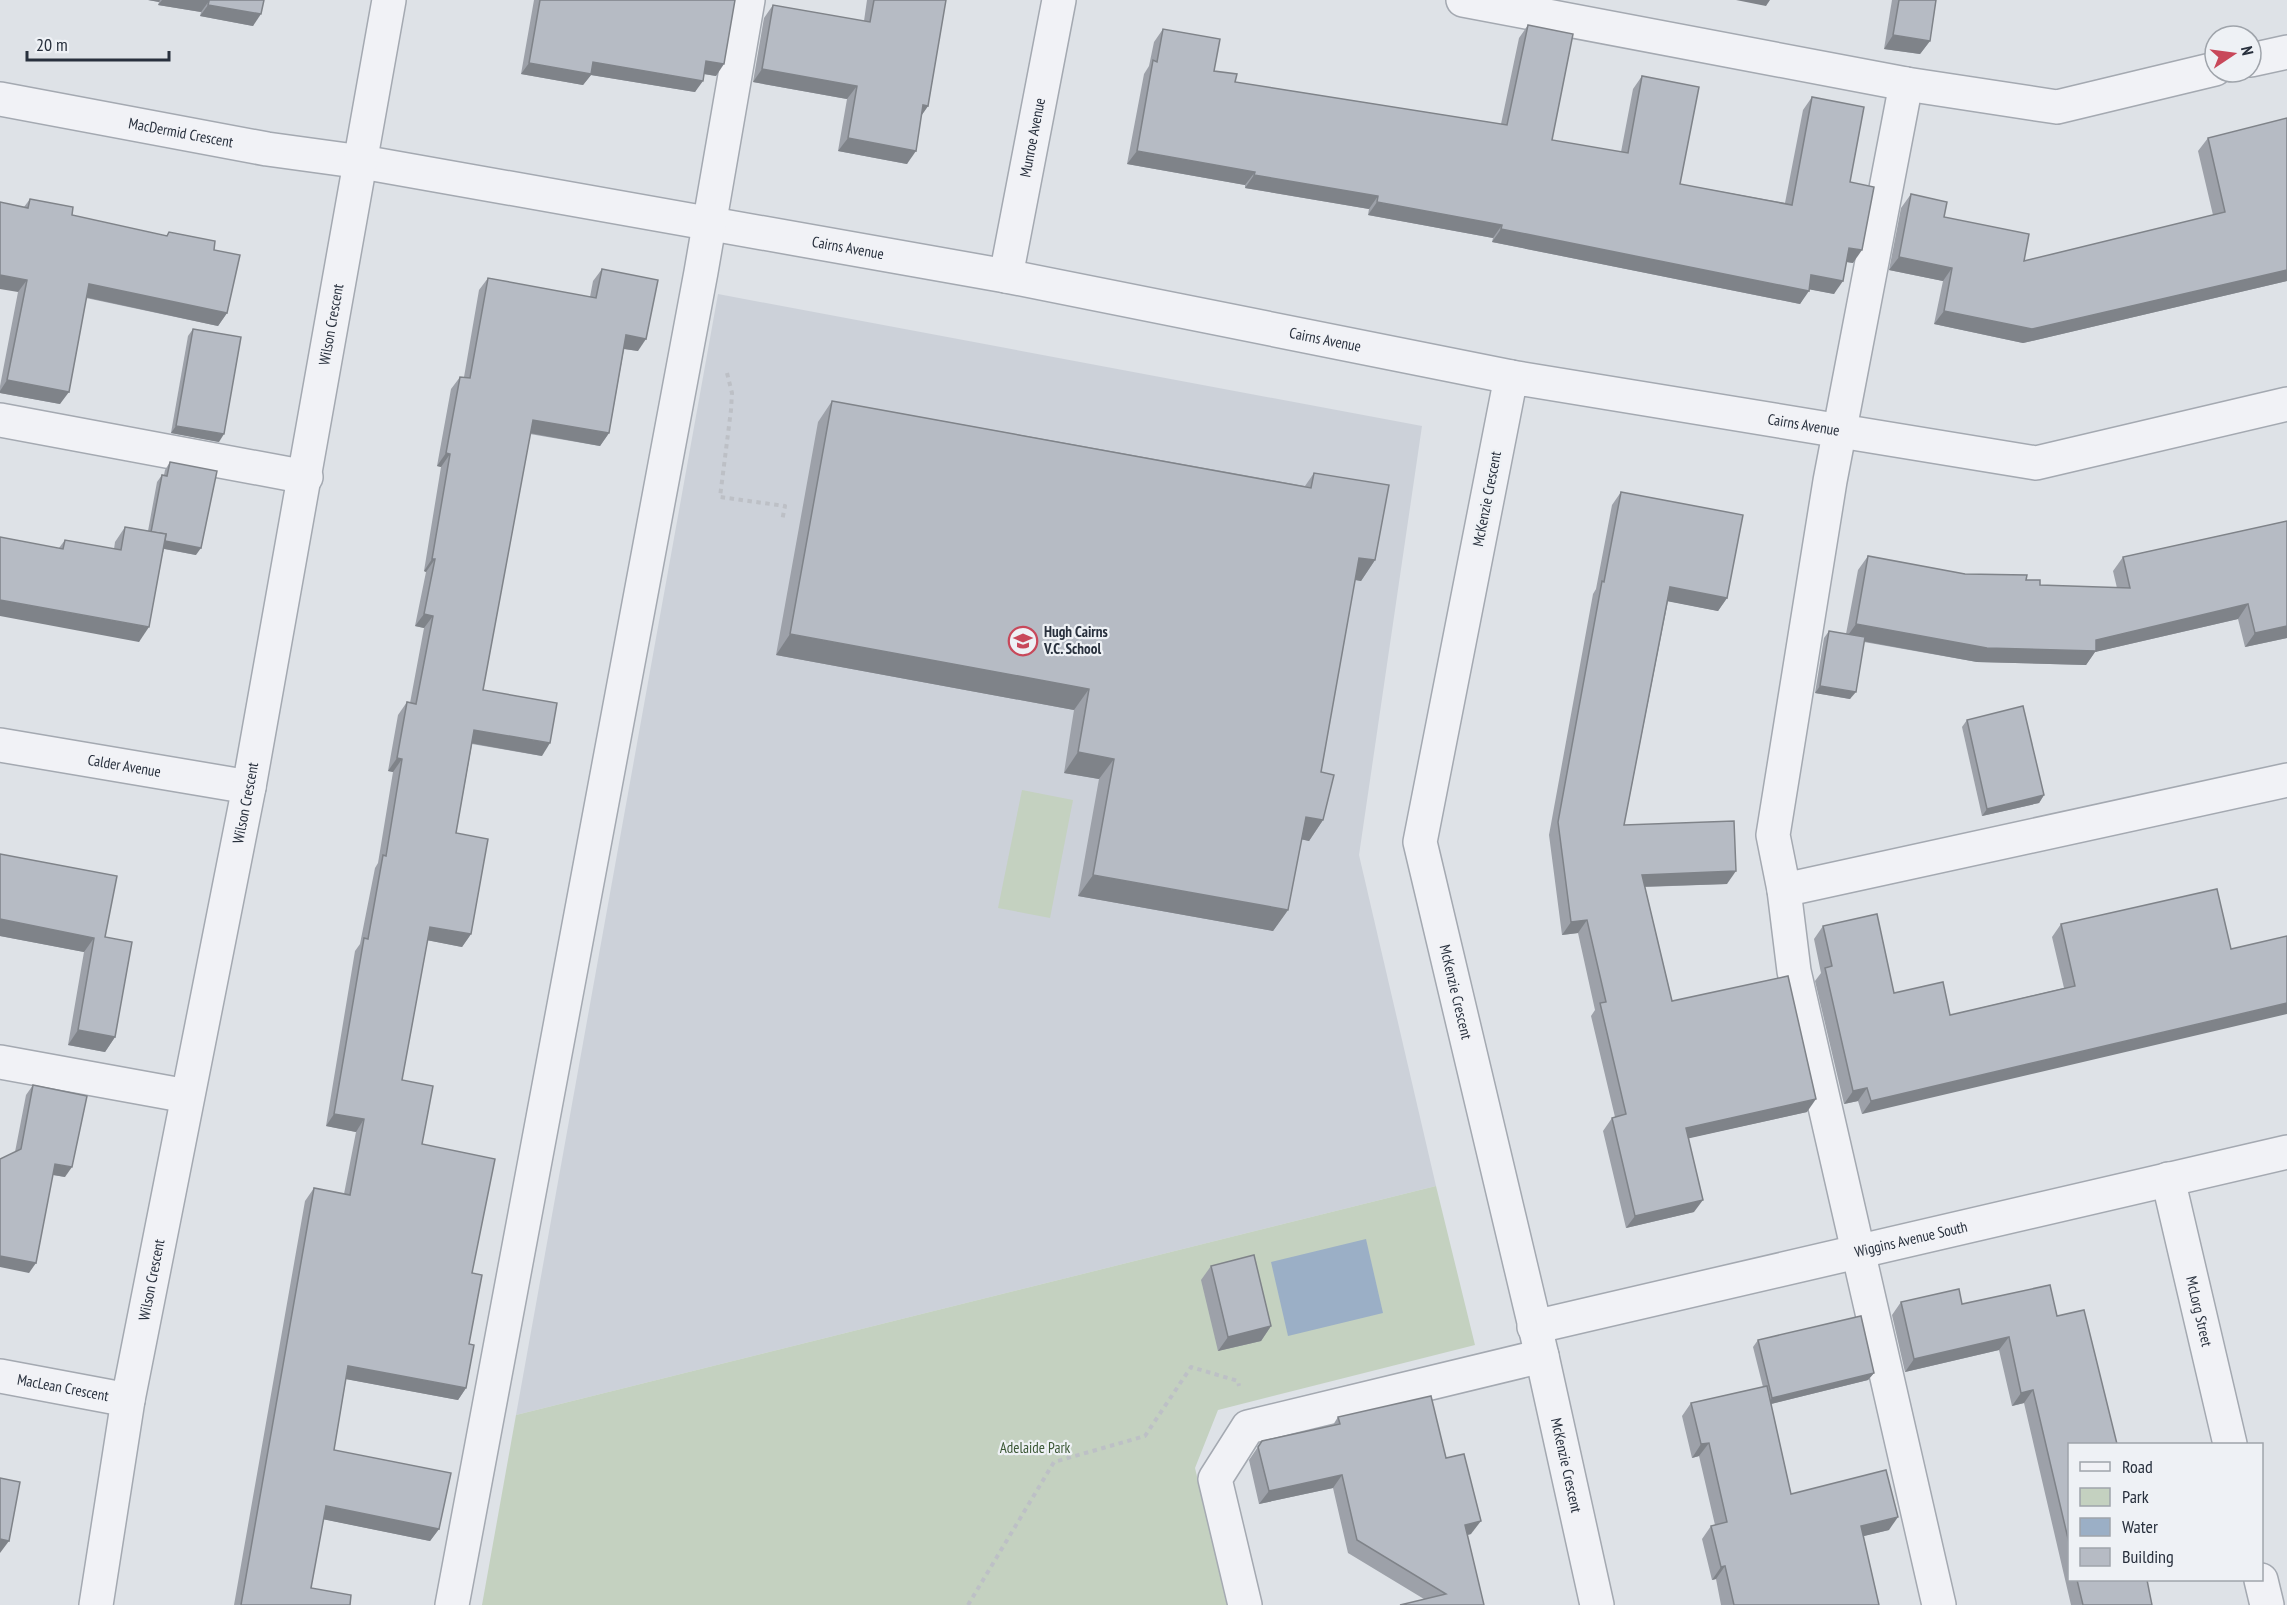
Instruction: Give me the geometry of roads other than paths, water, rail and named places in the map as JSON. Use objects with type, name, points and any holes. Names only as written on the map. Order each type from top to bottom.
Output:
[{"type":"street","name":"Wilson Crescent","points":[[96,1605],[128,1400],[249,787],[306,477],[389,0]]},
{"type":"street","points":[[452,1605],[710,224],[748,0]]},
{"type":"street","name":"Munroe Avenue","points":[[1006,276],[1059,0]]},
{"type":"street","points":[[1463,0],[1906,84],[2057,107],[2203,72]]},
{"type":"street","points":[[2263,57],[2287,52]]},
{"type":"street","points":[[1906,84],[1839,432],[1773,835],[1784,890],[1794,971],[1939,1605]]},
{"type":"street","name":"MacDermid Crescent","points":[[0,99],[267,149],[362,162]]},
{"type":"street","name":"Cairns Avenue","points":[[362,162],[1006,276],[1511,377],[2036,463],[2287,404]]},
{"type":"street","name":"McKenzie Crescent","points":[[1511,377],[1420,842],[1538,1342],[1597,1605]]},
{"type":"street","points":[[0,420],[306,477]]},
{"type":"street","name":"Calder Avenue","points":[[0,745],[249,787]]},
{"type":"street","points":[[1784,890],[2287,780]]},
{"type":"street","points":[[0,1062],[187,1096]]},
{"type":"street","name":"Wiggins Avenue South","points":[[1245,1605],[1215,1479],[1248,1426],[1857,1252],[2287,1152]]},
{"type":"street","name":"McLorg Street","points":[[2168,1179],[2230,1443]]},
{"type":"street","name":"MacLean Crescent","points":[[0,1376],[128,1400]]},
{"type":"street","points":[[2261,1581],[2267,1605]]},
{"type":"water","points":[[1366,1239],[1383,1313],[1288,1336],[1271,1262]]},
{"type":"place","name":"Hugh Cairns V.C. School","points":[[1023,641]]},
{"type":"park label","name":"Adelaide Park","points":[[1035,1448]]}]
